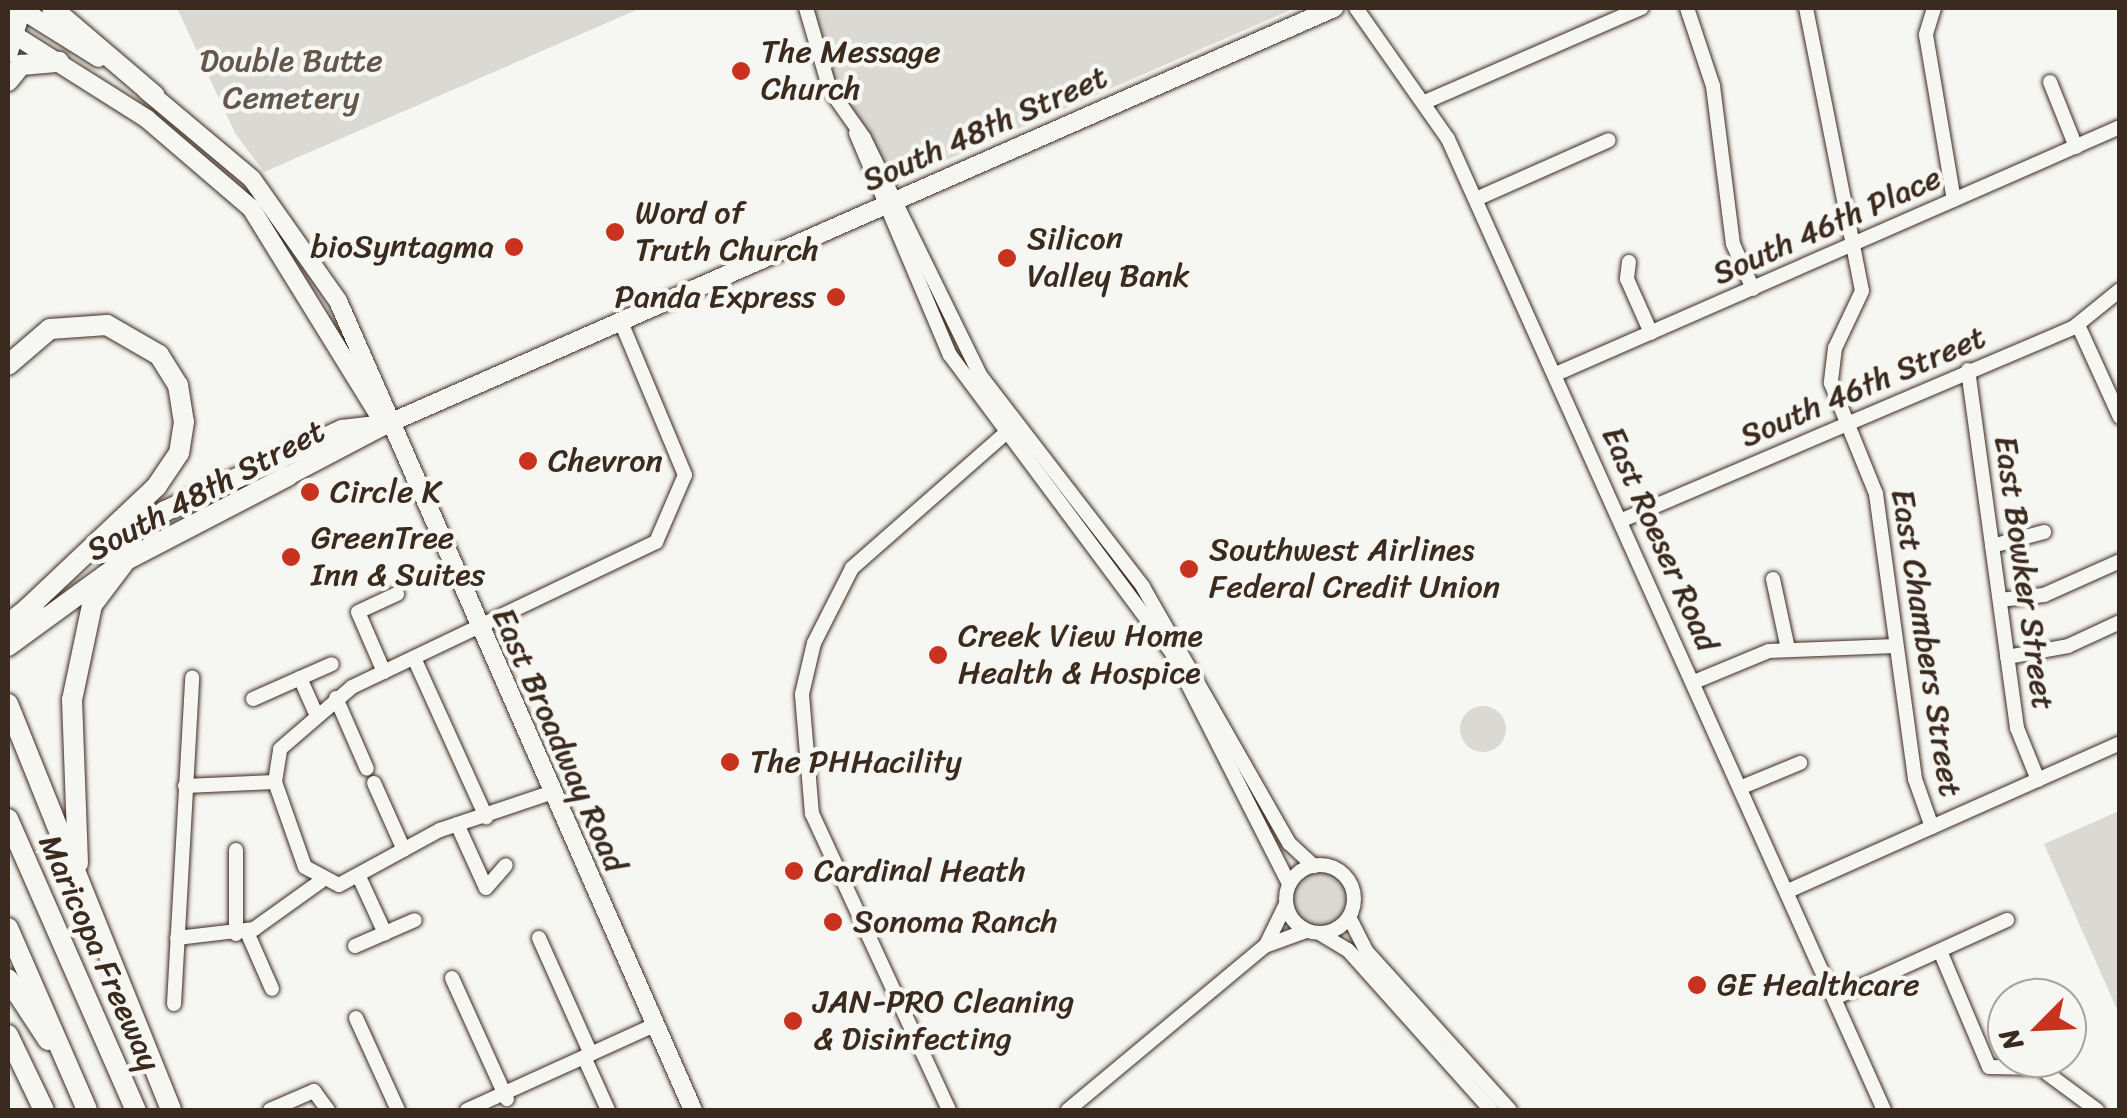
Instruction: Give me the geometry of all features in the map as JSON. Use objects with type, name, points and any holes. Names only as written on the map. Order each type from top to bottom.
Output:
[{"type":"highway","points":[[9,39],[21,8]]},
{"type":"highway","points":[[52,8],[155,96]]},
{"type":"highway","points":[[8,81],[21,65],[59,62]]},
{"type":"highway","points":[[8,364],[50,329],[106,325],[159,355],[178,385],[184,422],[180,453],[157,486],[28,619]]},
{"type":"highway","name":"South 48th Street","points":[[8,646],[28,619],[165,511],[342,430],[386,425]]},
{"type":"highway","name":"South 48th Street","points":[[8,624],[28,619],[126,560],[288,476]]},
{"type":"highway","points":[[83,891],[72,700],[92,605],[126,560]]},
{"type":"highway","points":[[8,704],[171,1110]]},
{"type":"highway","name":"Maricopa Freeway","points":[[8,819],[136,1110]]},
{"type":"highway","points":[[8,928],[87,1110]]},
{"type":"highway","points":[[8,978],[62,1057]]},
{"type":"highway","points":[[8,1035],[44,1110]]},
{"type":"main road","name":"East Broadway Road","points":[[21,8],[155,96],[238,164],[313,258],[383,396],[386,425],[693,1110]]},
{"type":"main road","name":"South 48th Street","points":[[288,476],[386,425],[1334,8]]},
{"type":"main road","points":[[9,39],[59,62],[186,148],[251,208],[386,425]]},
{"type":"street","points":[[806,8],[825,78],[890,204],[950,355],[1169,624],[1294,850],[1314,866],[1348,880],[1349,916],[1367,952],[1510,1110]]},
{"type":"street","name":"East Roeser Road","points":[[1356,8],[1425,102],[1476,199],[1884,1110]]},
{"type":"street","points":[[1425,102],[1641,8]]},
{"type":"street","points":[[1687,8],[1713,86],[1733,244],[1753,289]]},
{"type":"street","name":"East Chambers Street","points":[[1806,8],[1862,291],[1829,366],[1876,494],[1914,780],[1932,828]]},
{"type":"street","points":[[1934,8],[1926,35],[1954,200]]},
{"type":"street","points":[[2050,82],[2076,146]]},
{"type":"street","name":"South 46th Place","points":[[1556,374],[2120,128]]},
{"type":"street","points":[[1476,199],[1609,140]]},
{"type":"street","points":[[1629,262],[1626,278],[1651,333]]},
{"type":"street","name":"South 46th Street","points":[[1620,520],[2078,325],[2120,290]]},
{"type":"street","points":[[321,881],[303,863],[275,782],[277,752],[336,698],[644,551],[675,512],[682,459],[621,322]]},
{"type":"street","points":[[2078,325],[2120,417]]},
{"type":"street","name":"East Bowker Street","points":[[1968,370],[2017,728],[2038,780]]},
{"type":"street","points":[[1009,430],[1133,596],[1221,743],[1289,884],[1286,904],[1265,946],[1068,1110]]},
{"type":"street","points":[[948,1110],[812,814],[802,694],[814,643],[852,568],[1009,430]]},
{"type":"street","points":[[1992,546],[2044,532]]},
{"type":"street","points":[[2000,600],[2044,595],[2120,561]]},
{"type":"street","points":[[1773,579],[1788,649]]},
{"type":"street","points":[[384,672],[358,612],[397,594]]},
{"type":"street","points":[[2007,657],[2068,646],[2120,622]]},
{"type":"street","points":[[1694,682],[1788,649],[1895,646]]},
{"type":"street","points":[[414,658],[486,817]]},
{"type":"street","points":[[253,699],[332,664]]},
{"type":"street","points":[[174,1004],[192,677]]},
{"type":"street","points":[[300,678],[318,716]]},
{"type":"street","points":[[336,698],[404,850]]},
{"type":"street","points":[[1221,743],[1268,805]]},
{"type":"street","points":[[1788,891],[2120,744]]},
{"type":"street","points":[[1742,788],[1800,763]]},
{"type":"street","points":[[186,786],[275,782]]},
{"type":"street","points":[[177,938],[242,933],[321,881],[360,878],[404,850],[457,824],[550,793]]},
{"type":"street","points":[[457,824],[486,888],[506,866]]},
{"type":"street","points":[[236,850],[242,933],[272,989]]},
{"type":"street","points":[[1289,884],[1314,866]]},
{"type":"street","points":[[360,878],[384,933]]},
{"type":"street","points":[[1286,904],[1314,932],[1340,942],[1491,1110]]},
{"type":"street","points":[[1265,946],[1314,932],[1349,916]]},
{"type":"street","points":[[355,946],[415,920]]},
{"type":"street","points":[[1835,998],[2007,920]]},
{"type":"street","points":[[539,938],[608,1110]]},
{"type":"street","points":[[1940,952],[1987,1062]]},
{"type":"street","points":[[452,978],[506,1099]]},
{"type":"street","points":[[356,1018],[398,1110]]},
{"type":"street","points":[[467,1110],[489,1108],[654,1026]]},
{"type":"street","points":[[2059,1078],[2097,1110]]},
{"type":"street","points":[[270,1110],[317,1091],[328,1110]]},
{"type":"green space","name":"Double Butte Cemetery","points":[[177,8],[641,8],[264,172],[235,133]]},
{"type":"green space","points":[[811,8],[1295,8],[896,182],[837,91]]},
{"type":"green space","points":[[1483,706],[1499,713],[1506,729],[1499,745],[1483,752],[1467,745],[1460,729],[1467,713]]},
{"type":"green space","points":[[2119,811],[2119,1014],[2044,844]]},
{"type":"green space","points":[[1320,871],[1340,879],[1348,899],[1340,919],[1320,927],[1300,919],[1292,899],[1300,879]]},
{"type":"place","name":"The Message Church","points":[[741,71]]},
{"type":"place","name":"Word of Truth Church","points":[[615,232]]},
{"type":"place","name":"bioSyntagma","points":[[514,247]]},
{"type":"place","name":"Silicon Valley Bank","points":[[1007,258]]},
{"type":"place","name":"Panda Express","points":[[836,297]]},
{"type":"place","name":"Chevron","points":[[528,461]]},
{"type":"place","name":"Circle K","points":[[310,492]]},
{"type":"place","name":"GreenTree Inn & Suites","points":[[291,557]]},
{"type":"place","name":"Southwest Airlines Federal Credit Union","points":[[1189,569]]},
{"type":"place","name":"Creek View Home Health & Hospice","points":[[938,655]]},
{"type":"place","name":"The PHHacility","points":[[730,762]]},
{"type":"place","name":"Cardinal Heath","points":[[794,871]]},
{"type":"place","name":"Sonoma Ranch","points":[[833,922]]},
{"type":"place","name":"GE Healthcare","points":[[1697,985]]},
{"type":"place","name":"JAN-PRO Cleaning & Disinfecting","points":[[793,1021]]}]
